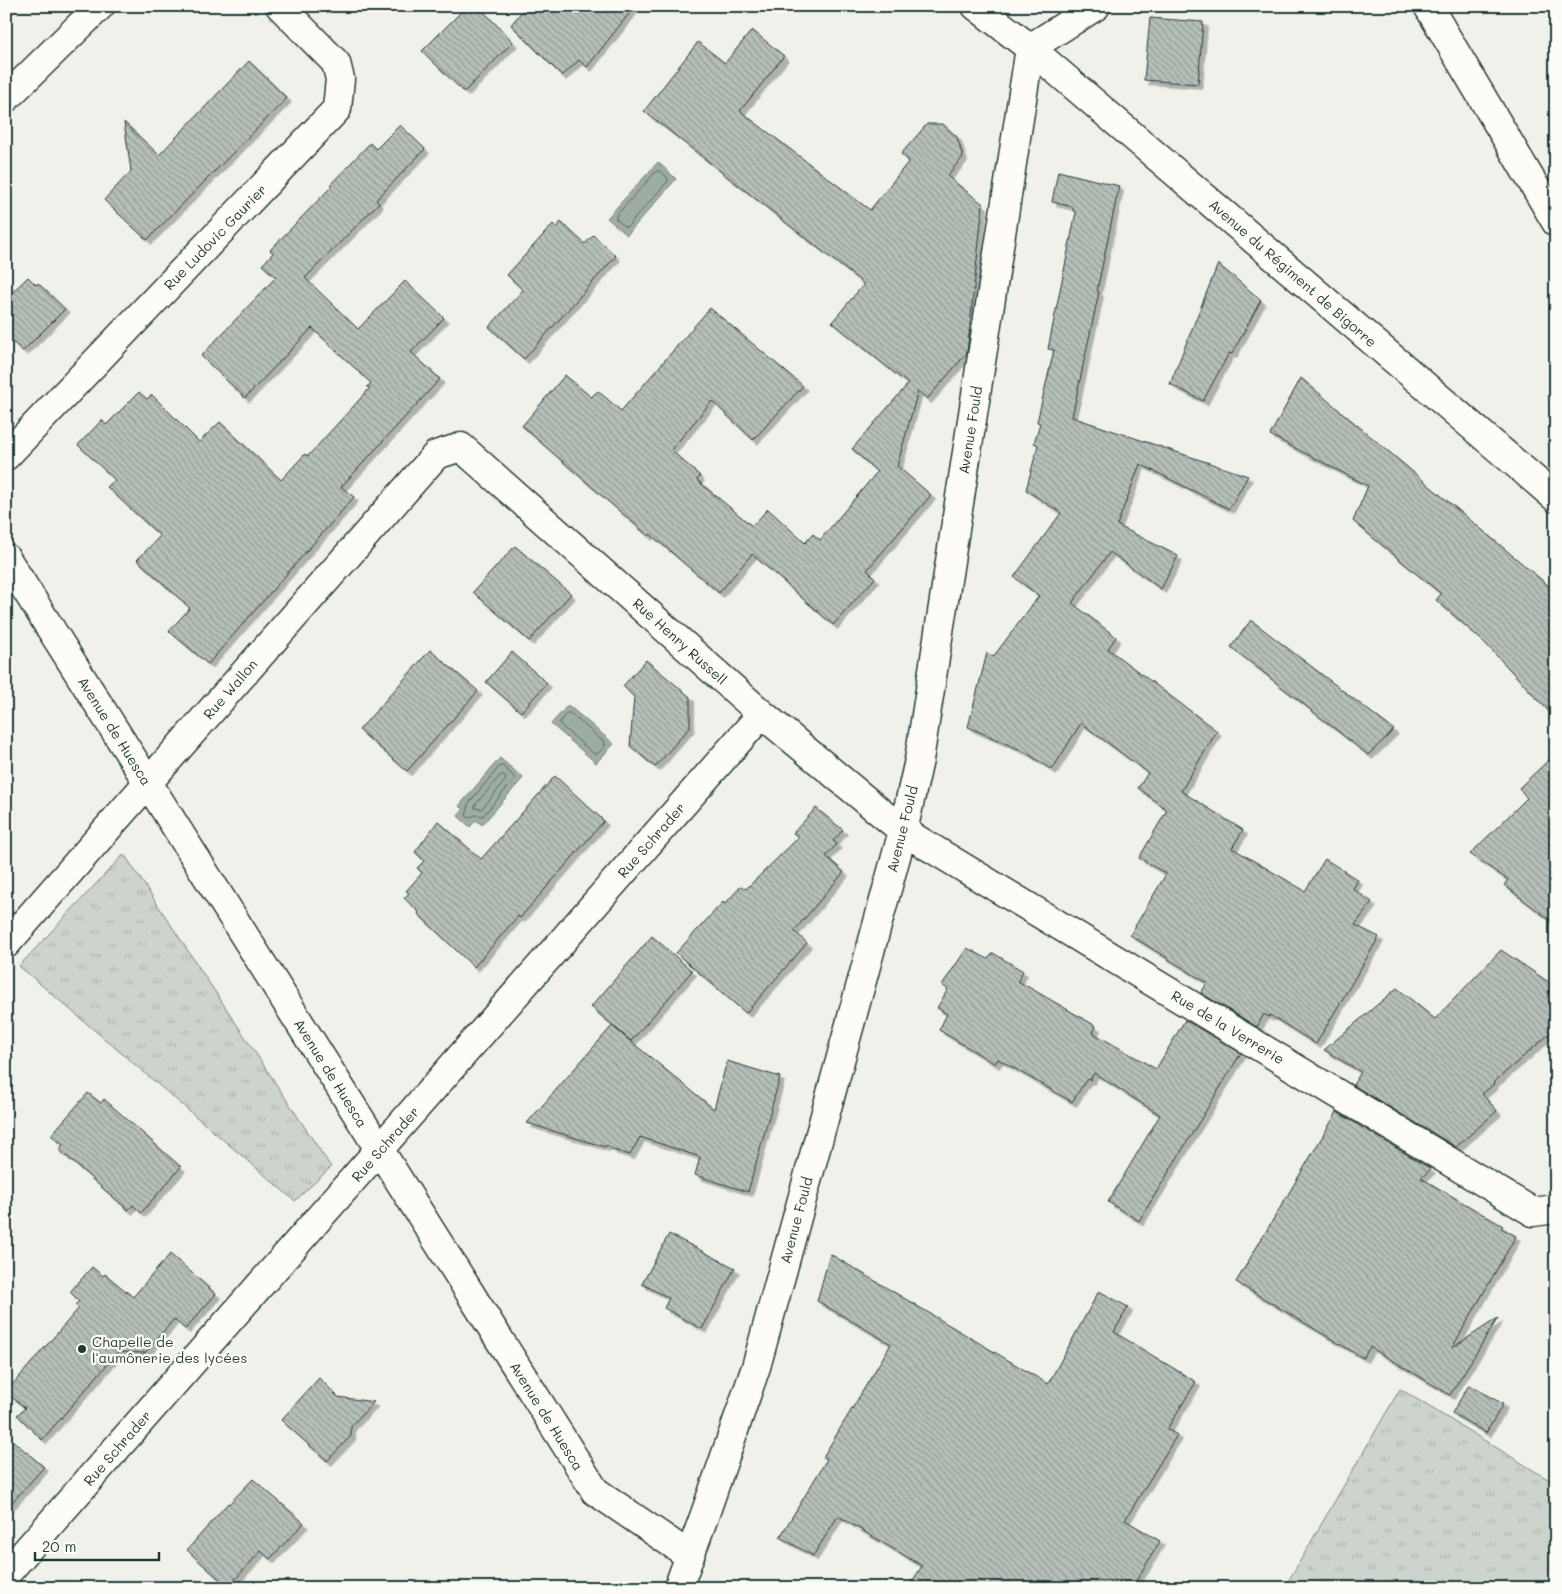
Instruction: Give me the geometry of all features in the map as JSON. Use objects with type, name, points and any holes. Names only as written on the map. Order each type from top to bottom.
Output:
[{"type":"street","points":[[6,98],[100,6]]},
{"type":"street","name":"Rue Ludovic Gaurier","points":[[6,456],[337,109],[340,79],[336,63],[280,6]]},
{"type":"street","name":"Avenue du Régiment de Bigorre","points":[[976,6],[1030,48],[1556,498]]},
{"type":"street","points":[[1030,48],[1096,6]]},
{"type":"street","points":[[1428,6],[1556,222]]},
{"type":"street","name":"Avenue Fould","points":[[678,1588],[756,1367],[902,831],[920,751],[1030,48]]},
{"type":"street","name":"Rue Henry Russell","points":[[461,447],[762,714],[902,831]]},
{"type":"street","name":"Rue Wallon","points":[[6,944],[436,455],[461,447]]},
{"type":"street","name":"Avenue de Huesca","points":[[6,558],[595,1491],[690,1556]]},
{"type":"street","name":"Rue Schrader","points":[[6,1574],[762,714]]},
{"type":"street","name":"Rue de la Verrerie","points":[[902,831],[1533,1212],[1556,1209]]},
{"type":"green space","points":[[124,854],[331,1167],[295,1201],[19,966]]},
{"type":"green space","points":[[1400,1389],[1556,1484],[1556,1588],[1290,1588],[1286,1585]]},
{"type":"water","points":[[658,162],[676,179],[627,235],[607,218]]},
{"type":"water","points":[[568,705],[614,744],[596,763],[551,724]]},
{"type":"water","points":[[500,758],[523,778],[482,825],[476,820],[470,827],[458,816],[464,809],[459,806]]},
{"type":"building","points":[[467,6],[478,6],[513,42],[464,92],[422,51]]},
{"type":"building","points":[[526,6],[635,6],[587,67],[579,60],[562,76],[511,25]]},
{"type":"building","points":[[1150,18],[1203,22],[1198,84],[1144,80]]},
{"type":"building","points":[[752,30],[784,56],[740,111],[870,210],[909,161],[901,154],[927,124],[943,124],[957,137],[963,157],[947,176],[983,204],[967,353],[927,399],[918,391],[897,466],[931,495],[867,570],[875,578],[833,625],[752,554],[719,593],[650,534],[648,536],[522,426],[565,375],[591,397],[598,391],[621,411],[710,308],[803,386],[753,440],[712,401],[671,450],[700,476],[697,480],[752,526],[768,509],[805,543],[813,534],[820,540],[877,472],[852,449],[908,384],[832,322],[864,284],[644,111],[698,42],[725,63]]},
{"type":"building","points":[[249,61],[287,98],[147,240],[104,200],[131,171],[124,122],[159,155]]},
{"type":"building","points":[[400,125],[425,149],[376,200],[379,203],[305,278],[358,329],[405,281],[444,318],[411,352],[440,379],[341,487],[354,497],[208,664],[169,631],[190,608],[137,560],[160,536],[107,487],[115,480],[78,445],[102,420],[106,425],[139,392],[147,399],[152,395],[199,442],[220,422],[281,480],[305,454],[308,456],[370,388],[367,387],[371,383],[312,328],[245,398],[201,356],[276,277],[262,265],[273,253],[270,250],[332,186],[330,185],[370,143],[376,149]]},
{"type":"building","points":[[1058,171],[1119,186],[1097,291],[1099,292],[1072,417],[1248,476],[1229,509],[1140,464],[1117,525],[1178,556],[1161,589],[1110,552],[1072,603],[1116,637],[1108,649],[1217,731],[1181,791],[1243,830],[1232,848],[1305,891],[1325,859],[1358,880],[1353,889],[1372,902],[1355,925],[1379,937],[1316,1044],[1270,1015],[1269,1017],[1264,1014],[1257,1027],[1201,993],[1207,983],[1130,935],[1166,874],[1139,858],[1167,810],[1138,788],[1148,773],[1081,723],[1052,770],[1025,752],[968,727],[987,653],[993,657],[1039,596],[1014,577],[1061,513],[1026,490],[1038,445],[1034,443],[1040,423],[1037,422],[1054,350],[1048,349],[1076,212],[1073,211],[1073,207],[1052,202]]},
{"type":"building","points":[[561,222],[585,244],[593,235],[616,256],[524,359],[489,327],[523,290],[507,275],[553,224],[556,228]]},
{"type":"building","points":[[1218,264],[1261,300],[1232,354],[1229,353],[1203,401],[1170,384]]},
{"type":"building","points":[[28,277],[36,285],[38,283],[65,309],[23,351],[6,336],[6,298]]},
{"type":"building","points":[[1301,378],[1556,592],[1556,719],[1484,642],[1436,600],[1441,594],[1353,521],[1368,486],[1270,435]]},
{"type":"building","points":[[515,546],[571,594],[529,641],[473,592]]},
{"type":"building","points":[[1251,620],[1394,730],[1368,755],[1231,647]]},
{"type":"building","points":[[430,650],[478,691],[407,771],[359,730]]},
{"type":"building","points":[[512,652],[547,683],[521,712],[486,682]]},
{"type":"building","points":[[646,660],[690,697],[690,727],[655,767],[630,746],[634,697],[623,686]]},
{"type":"building","points":[[1556,753],[1556,925],[1504,885],[1508,880],[1470,854],[1527,798],[1519,788]]},
{"type":"building","points":[[555,776],[604,821],[520,918],[518,916],[474,967],[418,914],[419,912],[404,898],[409,893],[406,891],[422,873],[417,868],[424,861],[415,852],[438,821],[481,859]]},
{"type":"building","points":[[816,808],[843,830],[833,841],[837,844],[826,856],[844,872],[794,931],[807,943],[746,1013],[676,953],[723,902],[725,904],[741,886],[746,889],[799,837],[793,833]]},
{"type":"building","points":[[652,936],[692,971],[631,1041],[591,1007]]},
{"type":"building","points":[[967,948],[988,959],[993,953],[1023,971],[1018,981],[1096,1026],[1093,1033],[1156,1069],[1185,1020],[1241,1053],[1139,1221],[1108,1202],[1160,1115],[1094,1073],[1090,1080],[1087,1079],[1072,1102],[998,1059],[995,1064],[939,1030],[947,1014],[937,1008],[948,989],[942,985]]},
{"type":"building","points":[[1501,950],[1556,987],[1556,1028],[1482,1094],[1497,1111],[1456,1147],[1353,1085],[1361,1072],[1324,1050],[1397,988],[1435,1019]]},
{"type":"building","points":[[612,1026],[714,1109],[727,1061],[780,1077],[748,1192],[695,1175],[700,1157],[640,1137],[630,1155],[613,1150],[607,1145],[605,1147],[527,1123]]},
{"type":"building","points":[[88,1093],[101,1103],[104,1099],[181,1167],[141,1213],[133,1205],[128,1210],[59,1150],[63,1145],[51,1135]]},
{"type":"building","points":[[1337,1112],[1431,1169],[1421,1178],[1503,1226],[1501,1228],[1516,1236],[1452,1348],[1498,1318],[1450,1395],[1370,1347],[1363,1358],[1236,1282]]},
{"type":"building","points":[[669,1234],[735,1268],[702,1329],[664,1308],[669,1298],[642,1284]]},
{"type":"building","name":"Chapelle de l'aumônerie des lycées","points":[[170,1254],[216,1294],[185,1329],[174,1319],[145,1353],[118,1352],[42,1440],[17,1415],[25,1408],[6,1392],[79,1308],[75,1305],[79,1301],[70,1292],[92,1267],[103,1276],[105,1274],[133,1297]]},
{"type":"building","points":[[830,1254],[1048,1384],[1099,1291],[1128,1307],[1114,1332],[1196,1382],[1167,1429],[1177,1435],[1125,1520],[1160,1541],[1132,1588],[908,1588],[922,1566],[838,1516],[813,1556],[780,1537],[827,1459],[823,1457],[891,1344],[817,1301]]},
{"type":"building","points":[[319,1378],[338,1397],[374,1402],[351,1426],[351,1436],[327,1461],[281,1420]]},
{"type":"building","points":[[1469,1385],[1503,1404],[1486,1433],[1452,1413]]},
{"type":"building","points":[[6,1435],[44,1467],[6,1509]]},
{"type":"building","points":[[253,1479],[304,1523],[270,1559],[261,1551],[228,1587],[187,1550],[228,1503]]},
{"type":"place","name":"Chapelle de l'aumônerie des lycées","points":[[82,1349]]}]
